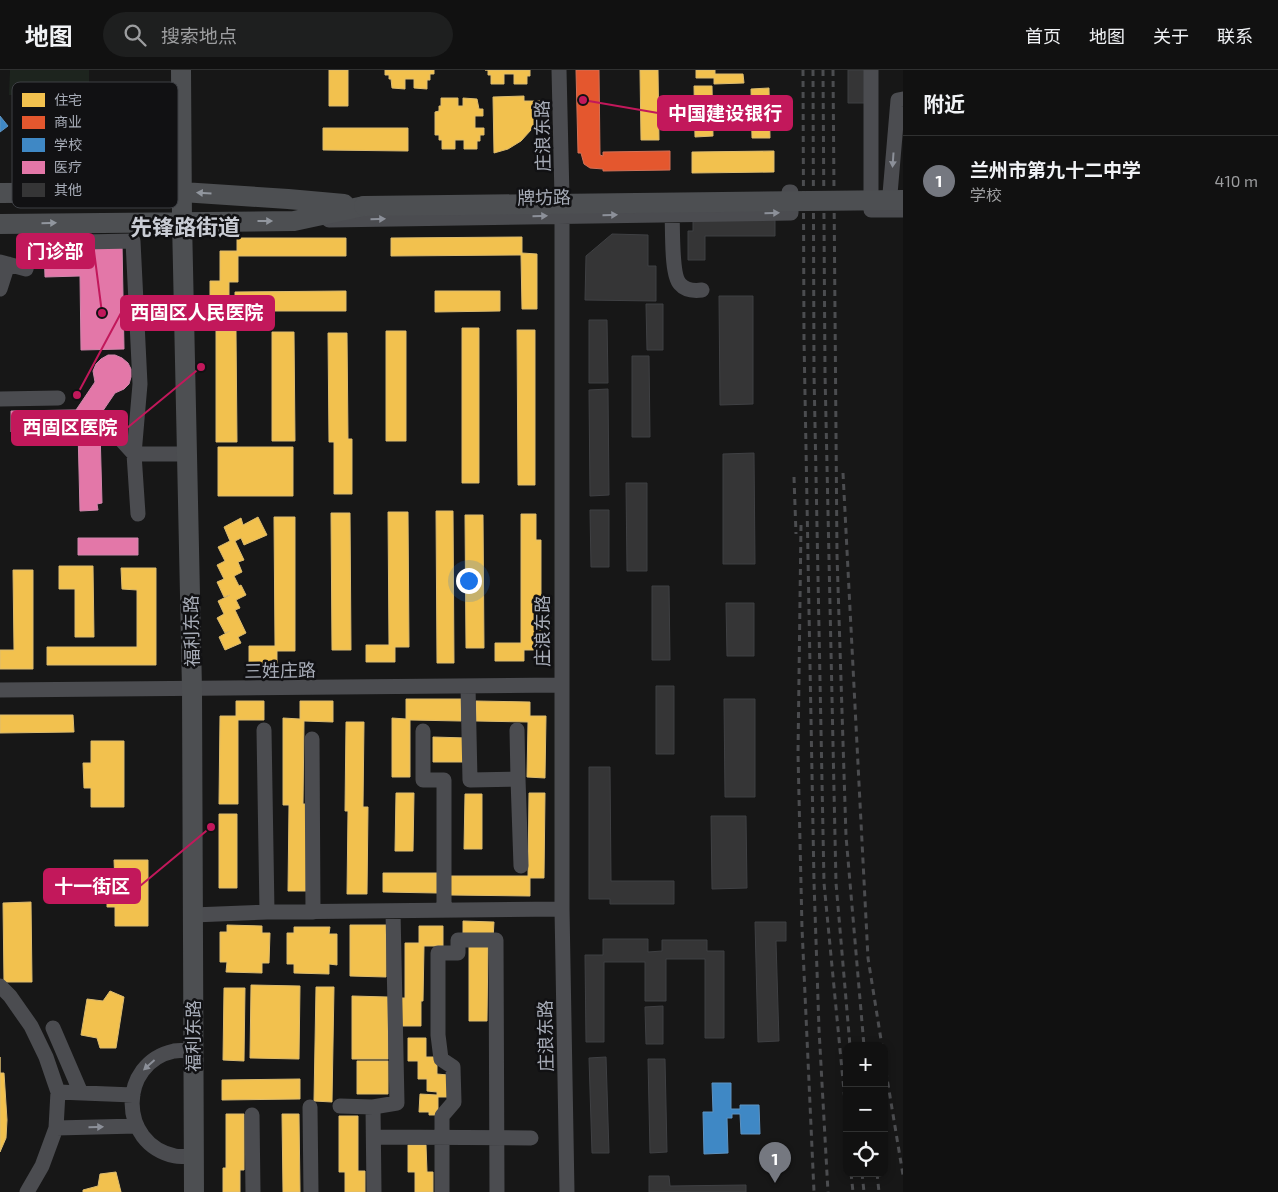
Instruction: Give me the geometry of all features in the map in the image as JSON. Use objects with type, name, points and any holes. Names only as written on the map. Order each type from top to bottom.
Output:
[{"type":"main road","name":"福利东路","points":[[181,70],[182,221],[192,689],[194,1192]]},
{"type":"main road","name":"牌坊路","points":[[178,192],[288,198],[364,206],[794,201],[899,196]]},
{"type":"main road","name":"牌坊路","points":[[0,224],[294,221],[364,206]]},
{"type":"street","name":"庄浪东路","points":[[559,70],[561,206],[562,908],[567,1192]]},
{"type":"street","points":[[871,70],[871,210],[903,210]]},
{"type":"street","points":[[871,197],[899,196],[898,100],[903,99]]},
{"type":"street","name":"牌坊路","points":[[288,198],[561,206],[672,214],[791,213],[794,201],[791,192],[561,206],[294,221]]},
{"type":"street","points":[[672,214],[675,276],[680,285],[692,291],[702,290]]},
{"type":"street","points":[[0,289],[4,263],[26,269],[32,243],[133,240],[140,384],[134,454],[138,514]]},
{"type":"street","points":[[0,399],[58,398]]},
{"type":"street","points":[[115,433],[134,454],[187,454]]},
{"type":"street","name":"三姓庄路","points":[[0,690],[561,685]]},
{"type":"street","points":[[468,686],[470,780]]},
{"type":"street","points":[[264,730],[267,912]]},
{"type":"street","points":[[517,730],[521,866]]},
{"type":"street","points":[[423,731],[423,780],[518,780]]},
{"type":"street","points":[[312,739],[312,912]]},
{"type":"street","points":[[444,780],[444,910]]},
{"type":"street","points":[[193,915],[267,912],[562,908]]},
{"type":"street","points":[[340,1106],[373,1107],[397,1103],[393,911]]},
{"type":"street","points":[[442,1192],[442,1116],[454,1102],[453,1067],[441,1059],[438,1035],[438,953],[458,953],[458,940],[496,940],[497,1192]]},
{"type":"street","points":[[0,986],[10,996],[30,1026],[46,1057],[58,1092],[56,1128],[42,1166],[27,1192]]},
{"type":"street","points":[[53,1028],[81,1093]]},
{"type":"street","points":[[194,1051],[175,1050],[158,1057],[143,1069],[134,1085],[131,1103],[134,1122],[144,1138],[158,1150],[175,1156],[194,1156]]},
{"type":"street","points":[[58,1092],[133,1095]]},
{"type":"street","points":[[310,1107],[311,1192]]},
{"type":"street","points":[[373,1107],[374,1192]]},
{"type":"street","points":[[252,1116],[253,1192]]},
{"type":"street","points":[[56,1128],[137,1126]]},
{"type":"street","points":[[374,1138],[530,1138]]},
{"type":"shaded area","points":[[10,70],[89,70],[89,82],[12,82],[12,95],[9,95]]},
{"type":"building: 住宅","points":[[329,70],[348,70],[348,106],[329,106]]},
{"type":"building: 住宅","points":[[385,70],[434,70],[434,74],[430,74],[430,80],[427,80],[427,89],[414,88],[414,79],[405,79],[405,89],[392,88],[391,79],[389,79],[389,75],[385,75]]},
{"type":"building: 住宅","points":[[488,70],[530,70],[530,76],[527,76],[527,84],[514,84],[514,74],[504,74],[504,84],[491,84],[491,75],[488,75]]},
{"type":"building: 住宅","points":[[640,70],[658,70],[659,140],[641,140]]},
{"type":"building: 住宅","points":[[696,70],[715,70],[715,74],[743,74],[744,83],[714,84],[714,78],[696,78]]},
{"type":"building: 住宅","points":[[694,86],[712,86],[713,136],[695,137]]},
{"type":"building: 住宅","points":[[769,88],[770,138],[752,138],[751,89]]},
{"type":"building: 住宅","points":[[524,96],[524,101],[540,101],[537,116],[531,130],[521,141],[508,149],[494,153],[493,97]]},
{"type":"building: 住宅","points":[[441,98],[458,98],[458,106],[463,106],[463,98],[477,99],[479,109],[483,109],[483,116],[475,116],[475,128],[484,128],[484,135],[480,135],[480,141],[477,141],[477,149],[464,149],[464,140],[455,140],[455,149],[442,149],[442,140],[439,140],[439,135],[435,135],[435,112],[439,111]]},
{"type":"building: 住宅","points":[[323,128],[408,128],[408,151],[323,150]]},
{"type":"building: 住宅","points":[[774,151],[774,172],[692,173],[692,152]]},
{"type":"building: 住宅","points":[[522,237],[522,253],[537,254],[537,309],[522,309],[521,255],[391,256],[391,238]]},
{"type":"building: 住宅","points":[[237,238],[346,238],[346,256],[238,256],[238,282],[229,282],[229,310],[210,310],[210,281],[220,281],[220,251],[237,251]]},
{"type":"building: 住宅","points":[[346,291],[346,311],[235,311],[235,292]]},
{"type":"building: 住宅","points":[[435,291],[500,291],[500,311],[435,312]]},
{"type":"building: 住宅","points":[[462,328],[479,328],[479,483],[462,483]]},
{"type":"building: 住宅","points":[[517,330],[535,330],[535,485],[518,485]]},
{"type":"building: 住宅","points":[[216,331],[236,331],[237,442],[216,442]]},
{"type":"building: 住宅","points":[[386,331],[406,331],[406,441],[386,441]]},
{"type":"building: 住宅","points":[[272,332],[294,332],[295,441],[272,441]]},
{"type":"building: 住宅","points":[[328,333],[347,333],[348,439],[352,439],[352,494],[334,494],[334,442],[329,442]]},
{"type":"building: 住宅","points":[[218,447],[293,447],[293,496],[218,496]]},
{"type":"building: 住宅","points":[[436,511],[453,511],[454,663],[437,663]]},
{"type":"building: 住宅","points":[[388,512],[408,512],[409,647],[395,647],[395,662],[366,662],[366,645],[389,645]]},
{"type":"building: 住宅","points":[[331,513],[350,513],[351,650],[332,650]]},
{"type":"building: 住宅","points":[[521,514],[536,514],[536,540],[541,540],[541,650],[524,650],[524,661],[495,661],[495,643],[521,643]]},
{"type":"building: 住宅","points":[[465,515],[483,515],[484,648],[466,648]]},
{"type":"building: 住宅","points":[[258,517],[267,535],[244,545],[241,538],[235,541],[244,560],[238,562],[242,572],[234,576],[246,595],[236,600],[240,608],[235,610],[246,633],[238,637],[241,643],[225,650],[219,637],[230,631],[225,633],[217,618],[224,614],[218,601],[230,595],[224,597],[217,582],[224,579],[217,565],[225,561],[218,547],[230,541],[224,527],[241,518],[243,525]]},
{"type":"building: 住宅","points":[[274,517],[295,517],[295,651],[277,651],[277,664],[249,664],[249,646],[275,646]]},
{"type":"building: 住宅","points":[[59,566],[93,566],[94,637],[75,637],[75,589],[59,589]]},
{"type":"building: 住宅","points":[[121,568],[156,568],[156,665],[47,665],[47,647],[137,647],[137,590],[122,589]]},
{"type":"building: 住宅","points":[[13,570],[33,570],[33,669],[0,669],[0,650],[14,650]]},
{"type":"building: 住宅","points":[[406,699],[461,699],[461,721],[410,720],[410,777],[392,777],[392,718],[406,719]]},
{"type":"building: 住宅","points":[[236,701],[264,701],[264,720],[238,720],[238,804],[219,804],[220,716],[236,716]]},
{"type":"building: 住宅","points":[[300,701],[333,701],[333,722],[304,721],[303,804],[307,804],[306,891],[288,891],[289,805],[283,805],[283,718],[300,719]]},
{"type":"building: 住宅","points":[[476,701],[530,702],[530,716],[546,716],[545,778],[527,777],[528,722],[476,721]]},
{"type":"building: 住宅","points":[[0,715],[73,715],[74,732],[0,733]]},
{"type":"building: 住宅","points":[[346,722],[364,722],[363,807],[368,807],[367,894],[347,894],[348,811],[345,811]]},
{"type":"building: 住宅","points":[[433,737],[467,738],[467,762],[433,762]]},
{"type":"building: 住宅","points":[[91,741],[124,741],[124,807],[91,807],[91,788],[84,788],[83,763],[91,763]]},
{"type":"building: 住宅","points":[[396,793],[414,793],[413,851],[395,851]]},
{"type":"building: 住宅","points":[[529,793],[545,793],[544,878],[530,878],[530,896],[450,895],[450,876],[528,876]]},
{"type":"building: 住宅","points":[[465,794],[482,794],[482,849],[464,849]]},
{"type":"building: 住宅","points":[[219,814],[237,814],[237,888],[219,888]]},
{"type":"building: 住宅","points":[[114,860],[148,860],[148,926],[115,926],[115,907],[107,907],[107,882],[115,882]]},
{"type":"building: 住宅","points":[[383,873],[437,873],[437,893],[383,892]]},
{"type":"building: 住宅","points":[[31,902],[32,982],[4,982],[3,903]]},
{"type":"building: 住宅","points":[[463,921],[494,922],[493,939],[463,938]]},
{"type":"building: 住宅","points":[[227,925],[262,926],[262,933],[270,933],[269,963],[262,963],[262,973],[226,972],[227,962],[220,962],[220,932],[227,932]]},
{"type":"building: 住宅","points":[[350,925],[386,925],[386,977],[350,976]]},
{"type":"building: 住宅","points":[[419,926],[443,926],[443,946],[424,946],[421,1026],[400,1026],[401,998],[405,998],[405,943],[419,943]]},
{"type":"building: 住宅","points":[[294,927],[330,927],[329,934],[337,934],[337,965],[329,964],[329,974],[294,973],[294,964],[287,964],[287,933],[294,933]]},
{"type":"building: 住宅","points":[[469,942],[488,942],[487,1021],[469,1021]]},
{"type":"building: 住宅","points":[[251,985],[300,986],[299,1059],[250,1058]]},
{"type":"building: 住宅","points":[[316,987],[334,987],[332,1102],[314,1101]]},
{"type":"building: 住宅","points":[[224,988],[245,988],[244,1061],[223,1060]]},
{"type":"building: 住宅","points":[[110,991],[124,997],[116,1048],[100,1048],[97,1038],[81,1035],[87,999],[103,1001]]},
{"type":"building: 住宅","points":[[352,996],[388,997],[388,1059],[352,1059]]},
{"type":"building: 住宅","points":[[408,1038],[426,1038],[426,1057],[437,1057],[437,1074],[448,1075],[448,1097],[438,1097],[438,1115],[429,1115],[429,1112],[419,1112],[420,1094],[437,1095],[437,1092],[427,1091],[427,1079],[418,1079],[418,1061],[408,1061]]},
{"type":"building: 住宅","points":[[357,1061],[388,1061],[388,1094],[357,1094]]},
{"type":"building: 住宅","points":[[0,1073],[4,1073],[7,1120],[6,1138],[0,1152]]},
{"type":"building: 住宅","points":[[300,1079],[300,1099],[222,1100],[222,1080]]},
{"type":"building: 住宅","points":[[226,1114],[244,1114],[244,1170],[240,1170],[240,1192],[223,1192],[223,1168],[226,1168]]},
{"type":"building: 住宅","points":[[282,1114],[299,1114],[300,1192],[283,1192]]},
{"type":"building: 住宅","points":[[339,1116],[358,1116],[358,1171],[365,1171],[365,1192],[345,1192],[345,1172],[339,1172]]},
{"type":"building: 住宅","points":[[408,1145],[426,1145],[427,1172],[433,1172],[433,1192],[415,1192],[415,1172],[408,1172]]},
{"type":"building: 住宅","points":[[116,1172],[121,1192],[83,1192],[83,1190],[98,1186],[100,1174]]},
{"type":"building: 商业","points":[[576,70],[599,70],[600,155],[603,156],[603,152],[670,151],[670,170],[603,171],[603,169],[590,168],[584,164],[581,153],[578,153]]},
{"type":"building: 学校","points":[[0,116],[8,126],[0,132]]},
{"type":"building: 学校","points":[[712,1083],[731,1083],[731,1109],[740,1109],[740,1105],[759,1105],[760,1134],[741,1134],[740,1114],[732,1114],[732,1118],[727,1118],[728,1153],[704,1154],[703,1112],[713,1112]]},
{"type":"building: 医疗","points":[[122,243],[124,349],[81,350],[80,276],[45,277],[44,245]]},
{"type":"building: 医疗","points":[[108,355],[115,355],[128,363],[131,369],[131,377],[129,384],[124,389],[115,393],[98,418],[102,503],[97,504],[98,510],[80,511],[78,430],[11,432],[11,411],[76,410],[95,382],[93,371],[96,364]]},
{"type":"building: 医疗","points":[[78,538],[138,538],[138,555],[78,555]]},
{"type":"building: 其他","points":[[848,70],[868,70],[869,103],[848,103]]},
{"type":"building: 其他","points":[[693,216],[775,216],[775,236],[705,236],[705,260],[688,260],[688,231],[693,231]]},
{"type":"building: 其他","points":[[612,234],[648,235],[648,266],[656,266],[656,301],[585,300],[586,256]]},
{"type":"building: 其他","points":[[719,296],[753,296],[753,404],[720,405]]},
{"type":"building: 其他","points":[[646,304],[663,304],[663,350],[647,350]]},
{"type":"building: 其他","points":[[589,320],[607,320],[608,383],[589,383]]},
{"type":"building: 其他","points":[[632,356],[649,356],[650,437],[632,437]]},
{"type":"building: 其他","points":[[608,389],[609,495],[590,496],[589,390]]},
{"type":"building: 其他","points":[[754,453],[755,564],[723,564],[723,454]]},
{"type":"building: 其他","points":[[626,483],[647,483],[647,571],[627,571]]},
{"type":"building: 其他","points":[[590,510],[609,510],[609,567],[591,567]]},
{"type":"building: 其他","points":[[652,586],[669,586],[670,660],[652,660]]},
{"type":"building: 其他","points":[[726,603],[754,603],[754,656],[727,656]]},
{"type":"building: 其他","points":[[656,686],[674,686],[674,754],[656,754]]},
{"type":"building: 其他","points":[[724,699],[755,699],[755,797],[725,797]]},
{"type":"building: 其他","points":[[589,767],[610,767],[611,881],[674,881],[674,904],[610,904],[610,899],[589,899]]},
{"type":"building: 其他","points":[[711,816],[746,816],[747,888],[712,889]]},
{"type":"building: 其他","points":[[755,922],[786,922],[786,941],[776,941],[779,1041],[758,1042]]},
{"type":"building: 其他","points":[[603,939],[648,939],[648,952],[662,951],[662,940],[707,940],[707,951],[724,951],[724,1038],[705,1038],[705,959],[666,959],[666,1001],[645,1001],[645,962],[604,962],[604,1042],[586,1042],[585,955],[603,955]]},
{"type":"building: 其他","points":[[663,1006],[663,1044],[646,1044],[645,1007]]},
{"type":"building: 其他","points":[[606,1057],[609,1153],[592,1153],[589,1058]]},
{"type":"building: 其他","points":[[648,1059],[665,1059],[667,1152],[650,1153]]},
{"type":"building: 其他","points":[[649,1176],[669,1176],[670,1186],[746,1185],[746,1192],[649,1192]]},
{"type":"railway","points":[[803,70],[804,340],[814,882],[819,1029],[828,1192]]},
{"type":"railway","points":[[813,70],[814,373],[824,883],[844,1087]]},
{"type":"railway","points":[[823,70],[825,373],[836,883],[850,1042]]},
{"type":"railway","points":[[833,70],[837,555],[846,836],[864,1042]]},
{"type":"railway","points":[[843,473],[868,958],[881,1042]]},
{"type":"railway","points":[[794,477],[796,534]]},
{"type":"railway","points":[[801,525],[798,753],[802,928],[814,1192]]},
{"type":"railway","points":[[888,1084],[903,1175]]},
{"type":"railway","points":[[851,1177],[853,1192]]},
{"type":"railway","points":[[862,1177],[864,1192]]},
{"type":"railway","points":[[877,1177],[879,1192]]},
{"type":"place","name":"中国建设银行","points":[[583,100]]},
{"type":"place","name":"门诊部","points":[[102,313]]},
{"type":"place","name":"西固区医院","points":[[201,367]]},
{"type":"place","name":"西固区人民医院","points":[[77,395]]},
{"type":"place","name":"十一街区","points":[[211,827]]},
{"type":"place","name":"兰州市第九十二中学","points":[[775,1183]]},
{"type":"district","name":"先锋路街道","points":[[185,226]]}]
